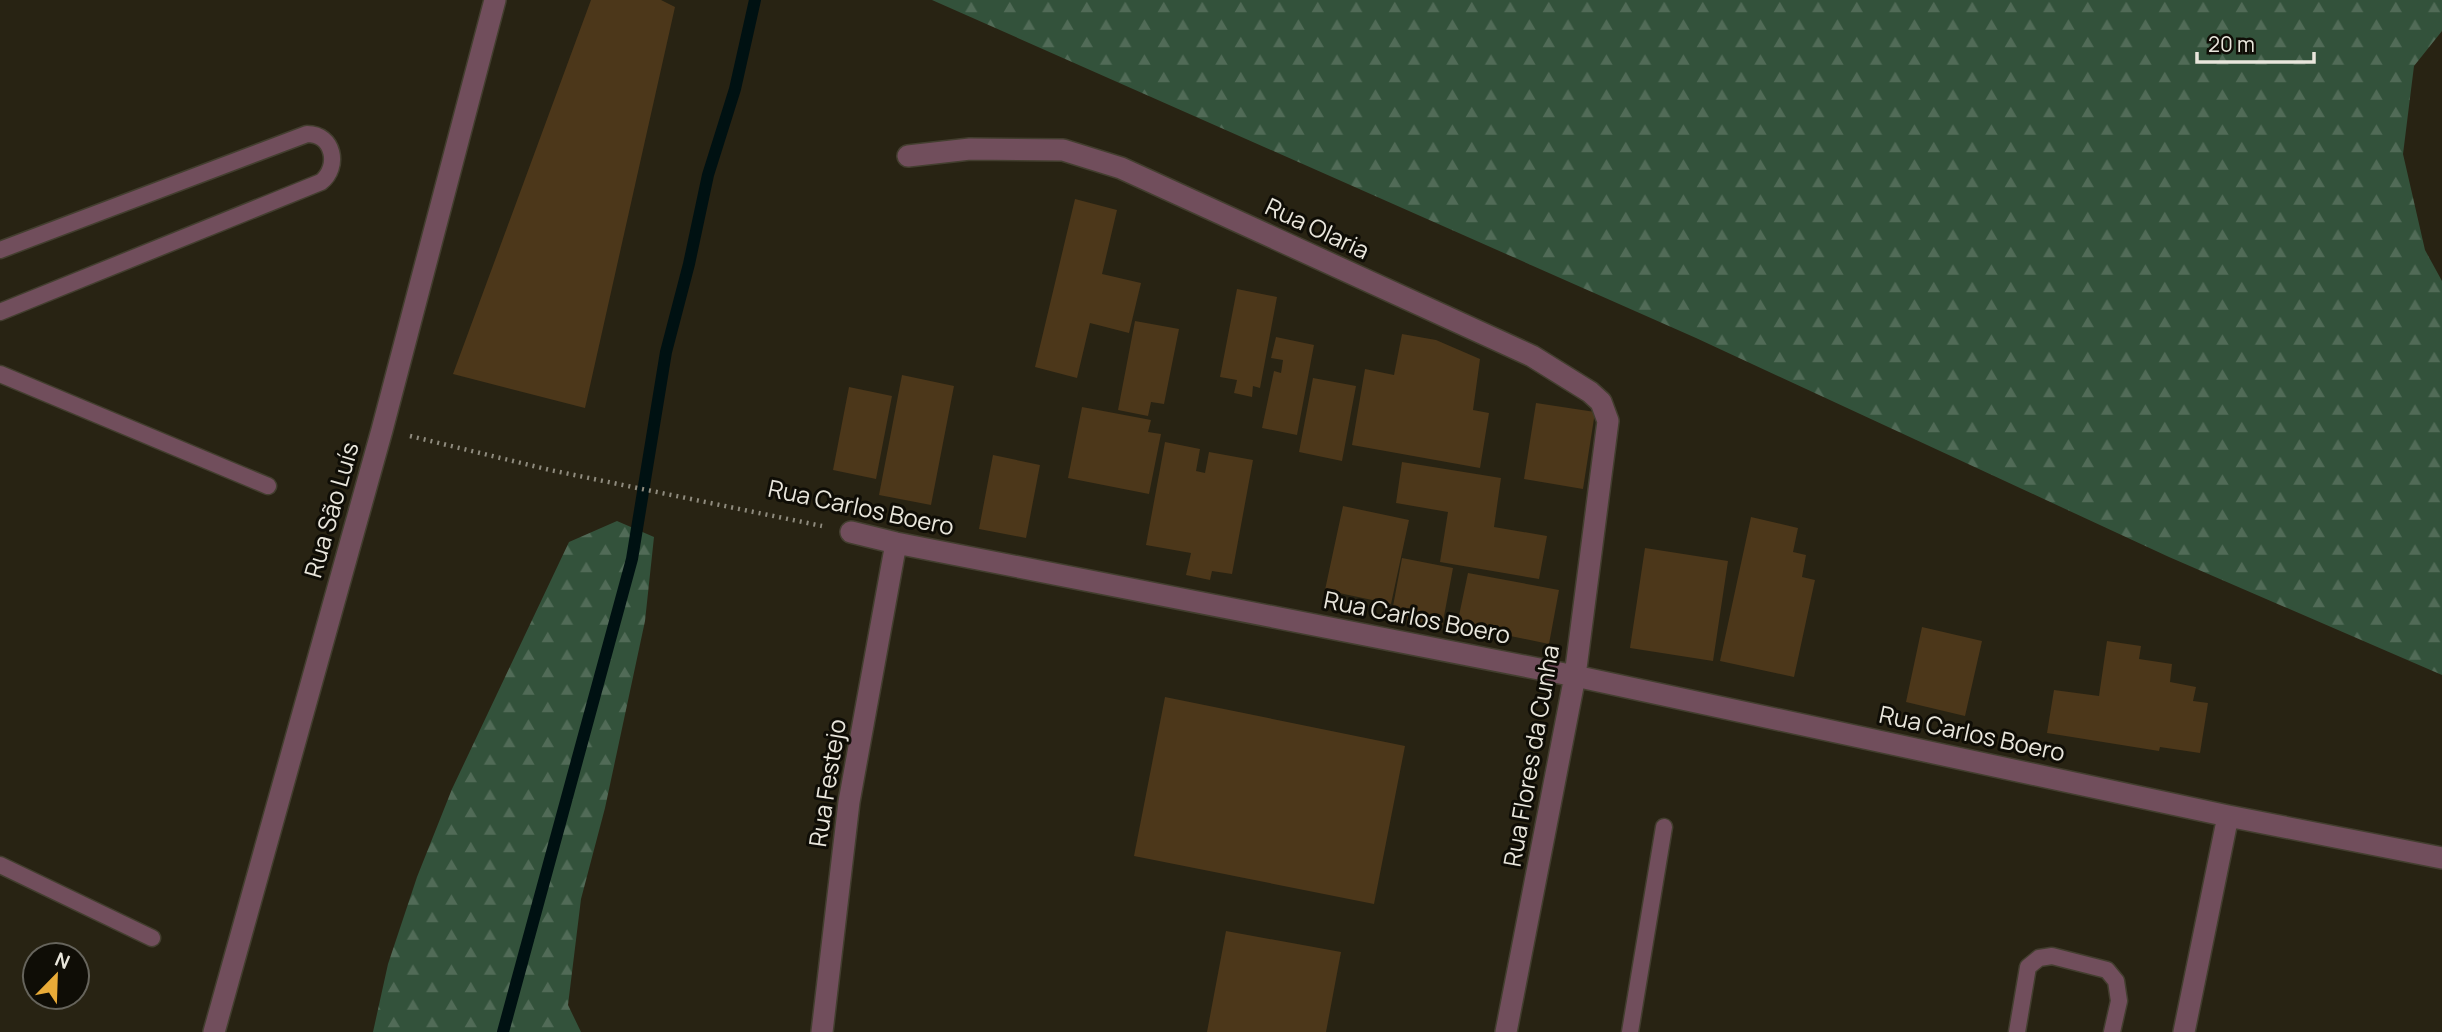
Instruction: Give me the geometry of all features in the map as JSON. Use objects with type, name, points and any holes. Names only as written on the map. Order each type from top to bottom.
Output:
[{"type":"street","name":"Rua São Luís","points":[[214,1032],[382,430],[495,0]]},
{"type":"street","name":"Rua Olaria","points":[[908,156],[970,149],[1063,150],[1121,168],[1532,356],[1590,392],[1601,402],[1608,421],[1598,489]]},
{"type":"street","name":"Rua Flores da Cunha","points":[[1506,1032],[1576,676],[1598,489]]},
{"type":"street","name":"Rua Carlos Boero","points":[[851,531],[896,543],[1576,676],[2228,816],[2442,858]]},
{"type":"street","name":"Rua Festejo","points":[[822,1032],[849,802],[896,543]]},
{"type":"street","points":[[2185,1032],[2228,816]]},
{"type":"lane","points":[[0,250],[307,134],[320,136],[334,156],[327,177],[321,182],[0,312]]},
{"type":"lane","points":[[0,374],[268,486]]},
{"type":"lane","points":[[1630,1032],[1664,827]]},
{"type":"lane","points":[[0,865],[152,938]]},
{"type":"lane","points":[[2017,1032],[2028,967],[2039,958],[2052,956],[2107,970],[2116,981],[2119,1001],[2112,1032]]},
{"type":"path","name":"Rua Carlos Boero","points":[[382,430],[717,506],[851,531]]},
{"type":"green space","points":[[932,0],[2442,0],[2442,31],[2414,66],[2403,154],[2425,250],[2442,281],[2442,675],[2169,557],[1696,338]]},
{"type":"green space","points":[[617,521],[654,537],[645,621],[605,808],[581,899],[568,1005],[581,1032],[373,1032],[388,964],[417,877],[452,789],[569,542]]},
{"type":"building","points":[[591,0],[661,0],[675,7],[585,408],[453,374]]},
{"type":"building","points":[[1075,199],[1117,210],[1102,274],[1141,283],[1129,333],[1090,323],[1077,378],[1035,367]]},
{"type":"building","points":[[1237,289],[1277,297],[1260,388],[1253,386],[1252,397],[1234,393],[1237,380],[1220,377]]},
{"type":"building","points":[[1135,321],[1179,329],[1164,404],[1151,402],[1148,416],[1118,410]]},
{"type":"building","points":[[1402,334],[1436,340],[1480,359],[1473,410],[1489,413],[1480,468],[1352,445],[1365,369],[1394,375]]},
{"type":"building","points":[[1276,337],[1314,345],[1297,435],[1262,428],[1274,371],[1281,373],[1283,360],[1271,358]]},
{"type":"building","points":[[902,375],[954,386],[931,505],[879,495]]},
{"type":"building","points":[[1313,378],[1356,386],[1342,461],[1299,452]]},
{"type":"building","points":[[849,387],[892,396],[876,479],[833,470]]},
{"type":"building","points":[[1536,403],[1595,412],[1583,489],[1524,479]]},
{"type":"building","points":[[1082,407],[1151,420],[1148,432],[1161,434],[1149,494],[1068,478]]},
{"type":"building","points":[[1165,442],[1200,449],[1196,471],[1205,473],[1209,452],[1253,460],[1232,574],[1212,571],[1210,580],[1186,575],[1191,553],[1146,545]]},
{"type":"building","points":[[993,455],[1040,465],[1026,538],[979,529]]},
{"type":"building","points":[[1402,462],[1501,478],[1494,527],[1547,536],[1539,579],[1440,562],[1448,512],[1396,503]]},
{"type":"building","points":[[1343,506],[1409,520],[1391,604],[1325,590]]},
{"type":"building","points":[[1751,517],[1798,528],[1793,552],[1806,555],[1802,577],[1815,580],[1794,677],[1720,661]]},
{"type":"building","points":[[1645,548],[1728,561],[1713,661],[1630,648]]},
{"type":"building","points":[[1402,558],[1453,568],[1442,627],[1391,617]]},
{"type":"building","points":[[1468,573],[1559,590],[1549,644],[1457,625]]},
{"type":"building","points":[[1922,627],[1982,641],[1965,716],[1906,702]]},
{"type":"building","points":[[2107,641],[2141,646],[2139,659],[2172,664],[2170,682],[2196,687],[2193,701],[2208,703],[2200,753],[2160,747],[2159,751],[2047,733],[2054,690],[2099,696]]},
{"type":"building","points":[[1165,697],[1405,746],[1374,904],[1134,856]]},
{"type":"building","points":[[1226,931],[1341,952],[1326,1032],[1207,1032]]},
{"type":"waterway","points":[[503,1032],[632,559],[666,352],[708,175],[735,89],[755,0]]}]
